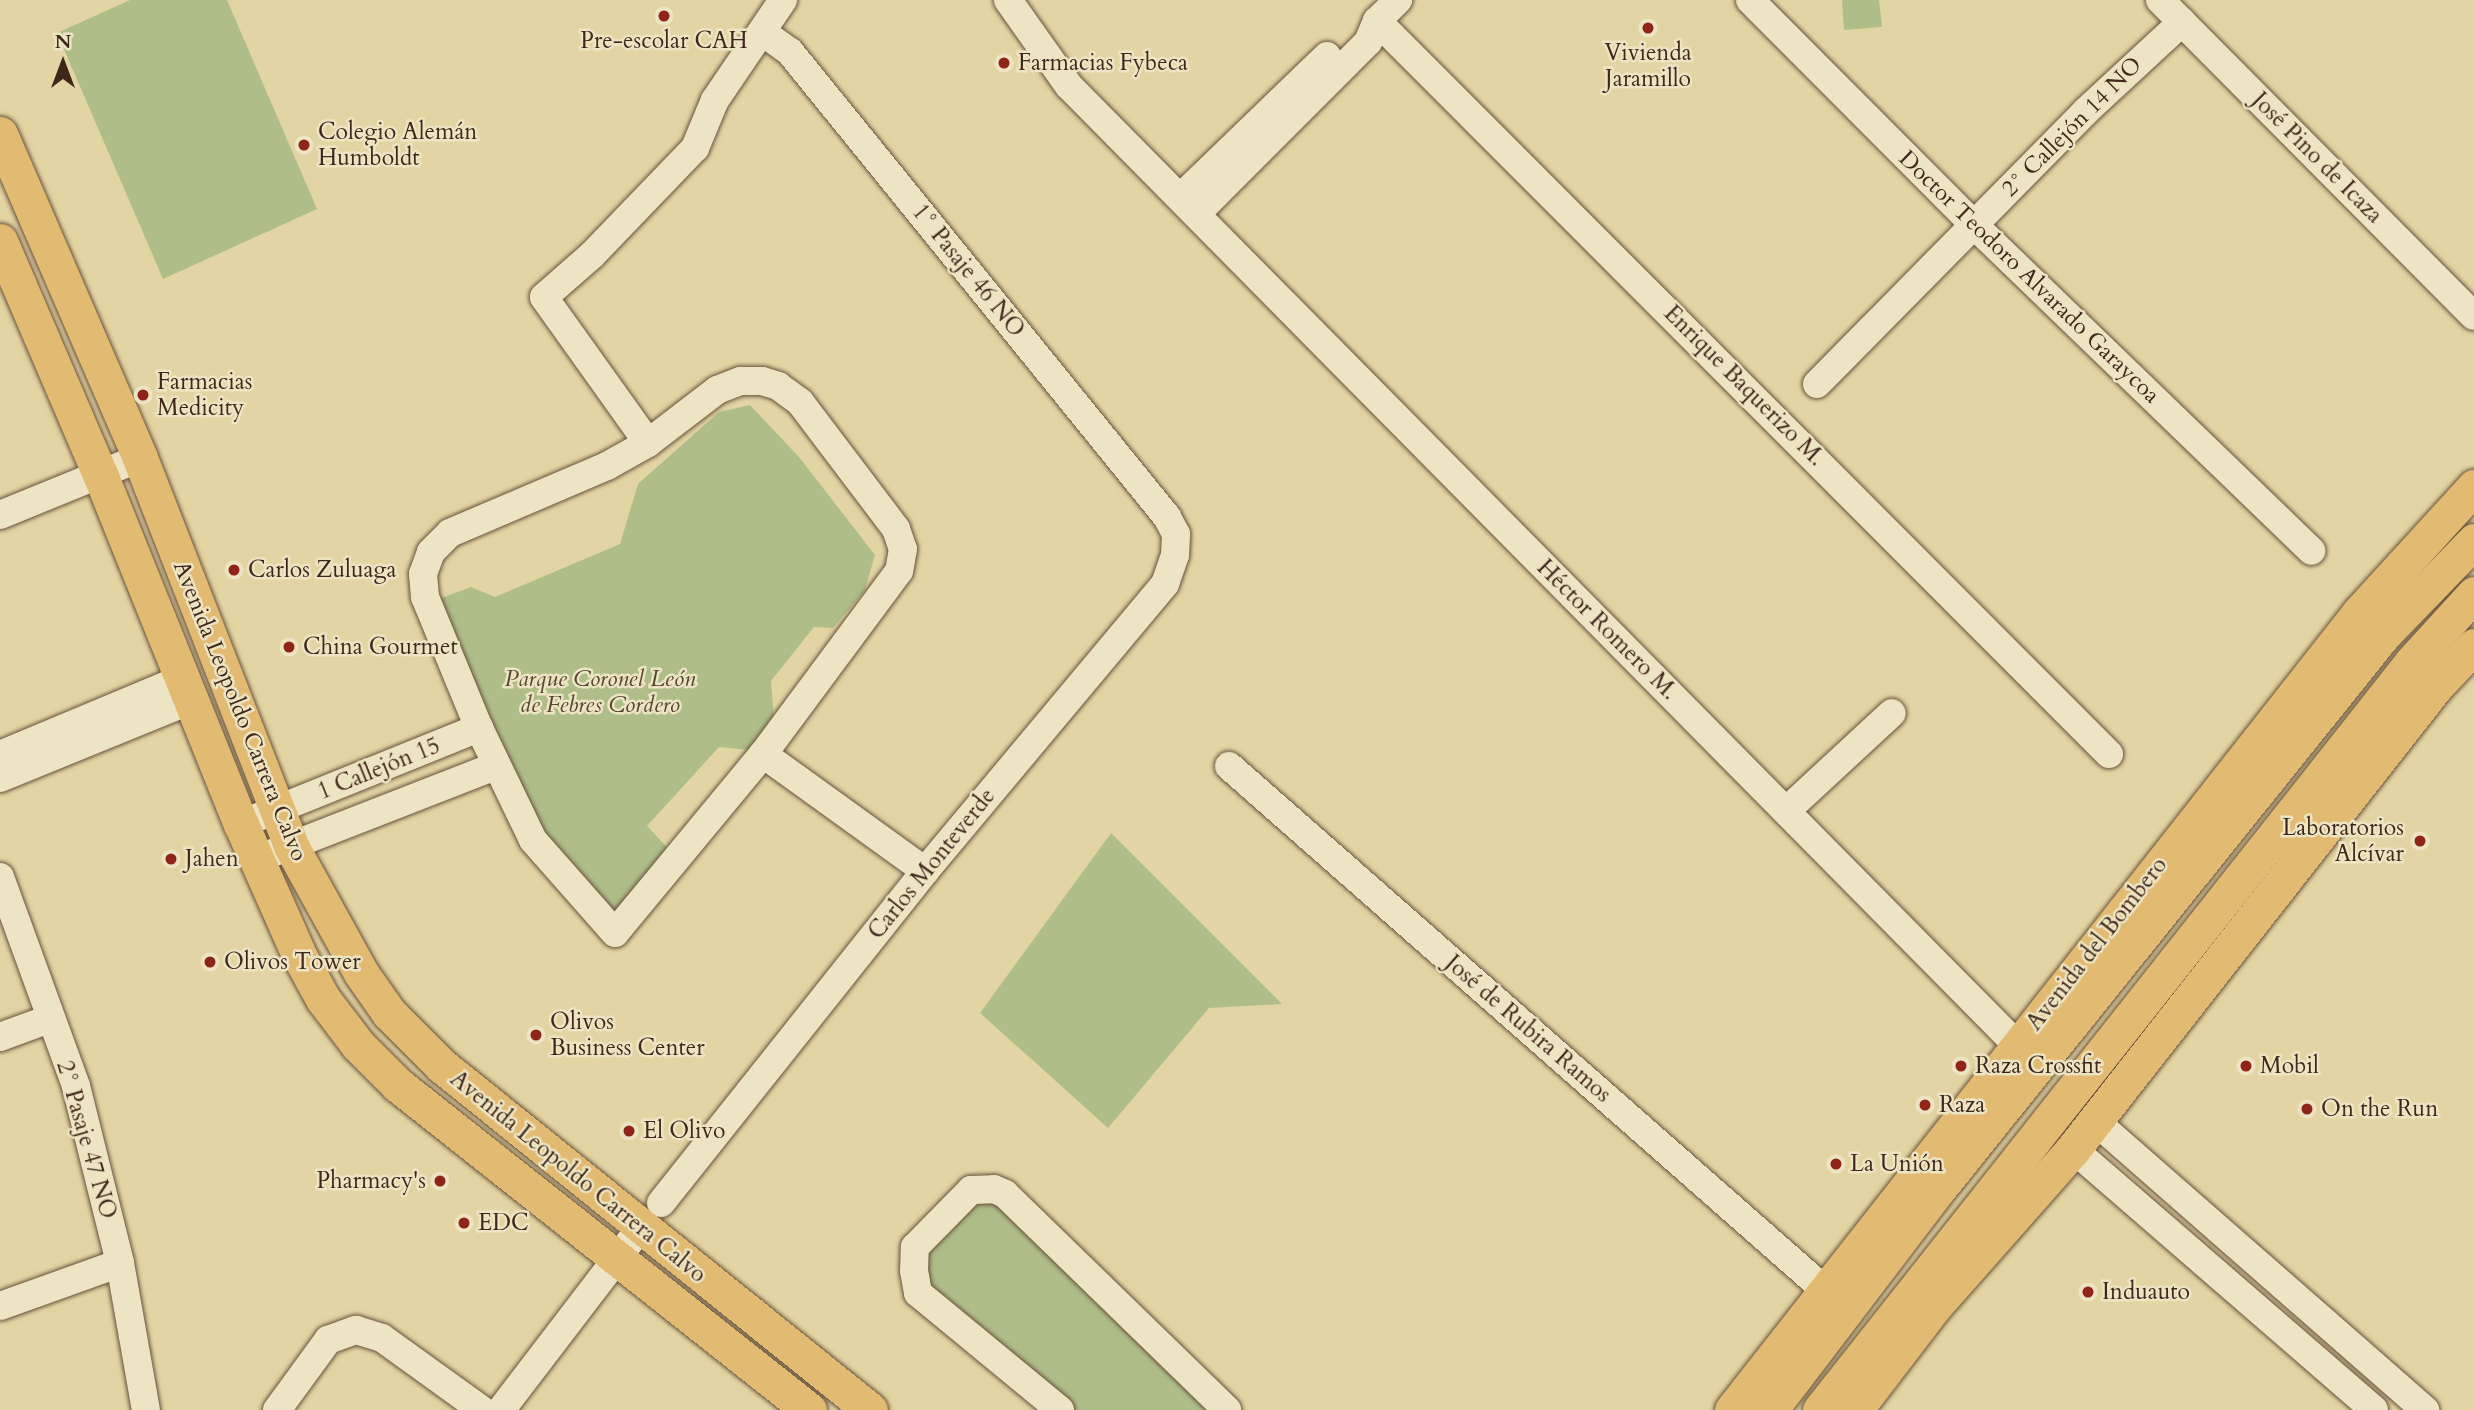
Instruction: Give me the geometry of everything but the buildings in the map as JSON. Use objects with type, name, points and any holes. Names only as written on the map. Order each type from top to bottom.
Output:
[{"type":"main road","name":"Avenida Leopoldo Carrera Calvo","points":[[0,134],[140,458],[291,846],[361,973],[389,1013],[442,1066],[650,1215],[870,1410]]},
{"type":"main road","name":"Avenida Leopoldo Carrera Calvo","points":[[0,241],[100,474],[241,824],[299,957],[323,999],[358,1045],[398,1085],[809,1410]]},
{"type":"main road","name":"Avenida del Bombero","points":[[1732,1410],[1827,1293],[2359,613],[2474,487]]},
{"type":"main road","name":"Avenida del Bombero","points":[[1770,1410],[1940,1187],[2384,635],[2474,541]]},
{"type":"main road","points":[[1820,1410],[2412,662],[2474,594]]},
{"type":"main road","points":[[1855,1410],[1933,1308],[2073,1149],[2436,685],[2474,646]]},
{"type":"main road","points":[[1933,1308],[2072,1090]]},
{"type":"main road","points":[[1788,1410],[1990,1149],[2038,1108],[2072,1090]]},
{"type":"main road","points":[[1859,1251],[1940,1187]]},
{"type":"street","points":[[648,443],[544,297],[593,256],[695,149],[715,100],[783,0]]},
{"type":"street","name":"Héctor Romero M.","points":[[1008,0],[1069,86],[2018,1046]]},
{"type":"street","points":[[1189,205],[1368,41],[1377,21],[1398,0]]},
{"type":"street","name":"Doctor Teodoro Alvarado Garaycoa","points":[[1750,0],[1974,225],[2311,551]]},
{"type":"street","name":"José Pino de Icaza","points":[[2161,0],[2474,316]]},
{"type":"street","name":"Enrique Baquerizo M.","points":[[1377,21],[2109,754]]},
{"type":"street","name":"2° Callejón 14 NO","points":[[1817,384],[2086,111],[2182,22]]},
{"type":"street","name":"1° Pasaje 46 NO","points":[[762,32],[790,52],[1167,517]]},
{"type":"street","points":[[741,381],[762,381],[778,386],[800,402],[897,529],[903,549],[899,571],[763,754],[615,933],[534,840],[479,728],[425,597],[423,574],[431,552],[450,533],[607,467],[648,443],[717,390],[741,381]]},
{"type":"street","points":[[0,515],[140,458]]},
{"type":"street","name":"Carlos Monteverde","points":[[501,1410],[650,1215],[925,871],[1166,584],[1175,555],[1176,534],[1167,517]]},
{"type":"street","points":[[0,755],[186,689]]},
{"type":"street","points":[[0,778],[186,689]]},
{"type":"street","points":[[1786,811],[1892,713]]},
{"type":"street","name":"1 Callejón 15","points":[[241,824],[479,728]]},
{"type":"street","points":[[763,754],[925,871]]},
{"type":"street","name":"1 Callejón 15","points":[[257,859],[496,766]]},
{"type":"street","name":"José de Rubira Ramos","points":[[1229,766],[1827,1293]]},
{"type":"street","name":"2° Pasaje 47 NO","points":[[0,877],[49,1019],[76,1086],[120,1263],[146,1410]]},
{"type":"street","points":[[0,1037],[49,1019]]},
{"type":"street","points":[[2095,1121],[2425,1410]]},
{"type":"street","points":[[2073,1149],[2374,1410]]},
{"type":"street","points":[[1060,1410],[918,1293],[914,1270],[915,1247],[971,1190],[994,1189],[1005,1194],[1227,1410]]},
{"type":"street","points":[[0,1306],[120,1263]]},
{"type":"street","points":[[277,1410],[328,1340],[356,1331],[383,1338],[482,1410]]},
{"type":"green space","points":[[130,0],[227,0],[317,209],[163,279],[57,33]]},
{"type":"green space","points":[[1842,0],[1879,0],[1882,27],[1844,30]]},
{"type":"green space","name":"Parque Coronel León de Febres Cordero","points":[[750,405],[799,457],[875,555],[865,590],[833,628],[814,627],[771,681],[774,721],[750,750],[719,747],[647,826],[677,858],[615,933],[533,840],[428,603],[471,587],[495,597],[620,544],[638,484],[719,412]]},
{"type":"green space","points":[[1111,833],[1282,1004],[1209,1008],[1108,1128],[980,1013]]},
{"type":"green space","points":[[994,1189],[1227,1410],[1060,1410],[914,1271],[971,1190]]},
{"type":"place","name":"Pre-escolar CAH","points":[[664,16]]},
{"type":"place","name":"Vivienda Jaramillo","points":[[1648,28]]},
{"type":"place","name":"Farmacias Fybeca","points":[[1004,63]]},
{"type":"place","name":"Colegio Alemán Humboldt","points":[[304,145]]},
{"type":"place","name":"Farmacias Medicity","points":[[143,395]]},
{"type":"place","name":"Carlos Zuluaga","points":[[234,570]]},
{"type":"place","name":"China Gourmet","points":[[289,647]]},
{"type":"place","name":"Laboratorios Alcívar","points":[[2420,841]]},
{"type":"place","name":"Jahen","points":[[171,859]]},
{"type":"place","name":"Olivos Tower","points":[[210,962]]},
{"type":"place","name":"Olivos Business Center","points":[[536,1035]]},
{"type":"place","name":"Raza Crossfit","points":[[1961,1066]]},
{"type":"place","name":"Mobil","points":[[2246,1066]]},
{"type":"place","name":"Raza","points":[[1925,1105]]},
{"type":"place","name":"On the Run","points":[[2307,1109]]},
{"type":"place","name":"El Olivo","points":[[629,1131]]},
{"type":"place","name":"La Unión","points":[[1836,1164]]},
{"type":"place","name":"Pharmacy's","points":[[440,1181]]},
{"type":"place","name":"EDC","points":[[464,1223]]},
{"type":"place","name":"Induauto","points":[[2088,1292]]}]
